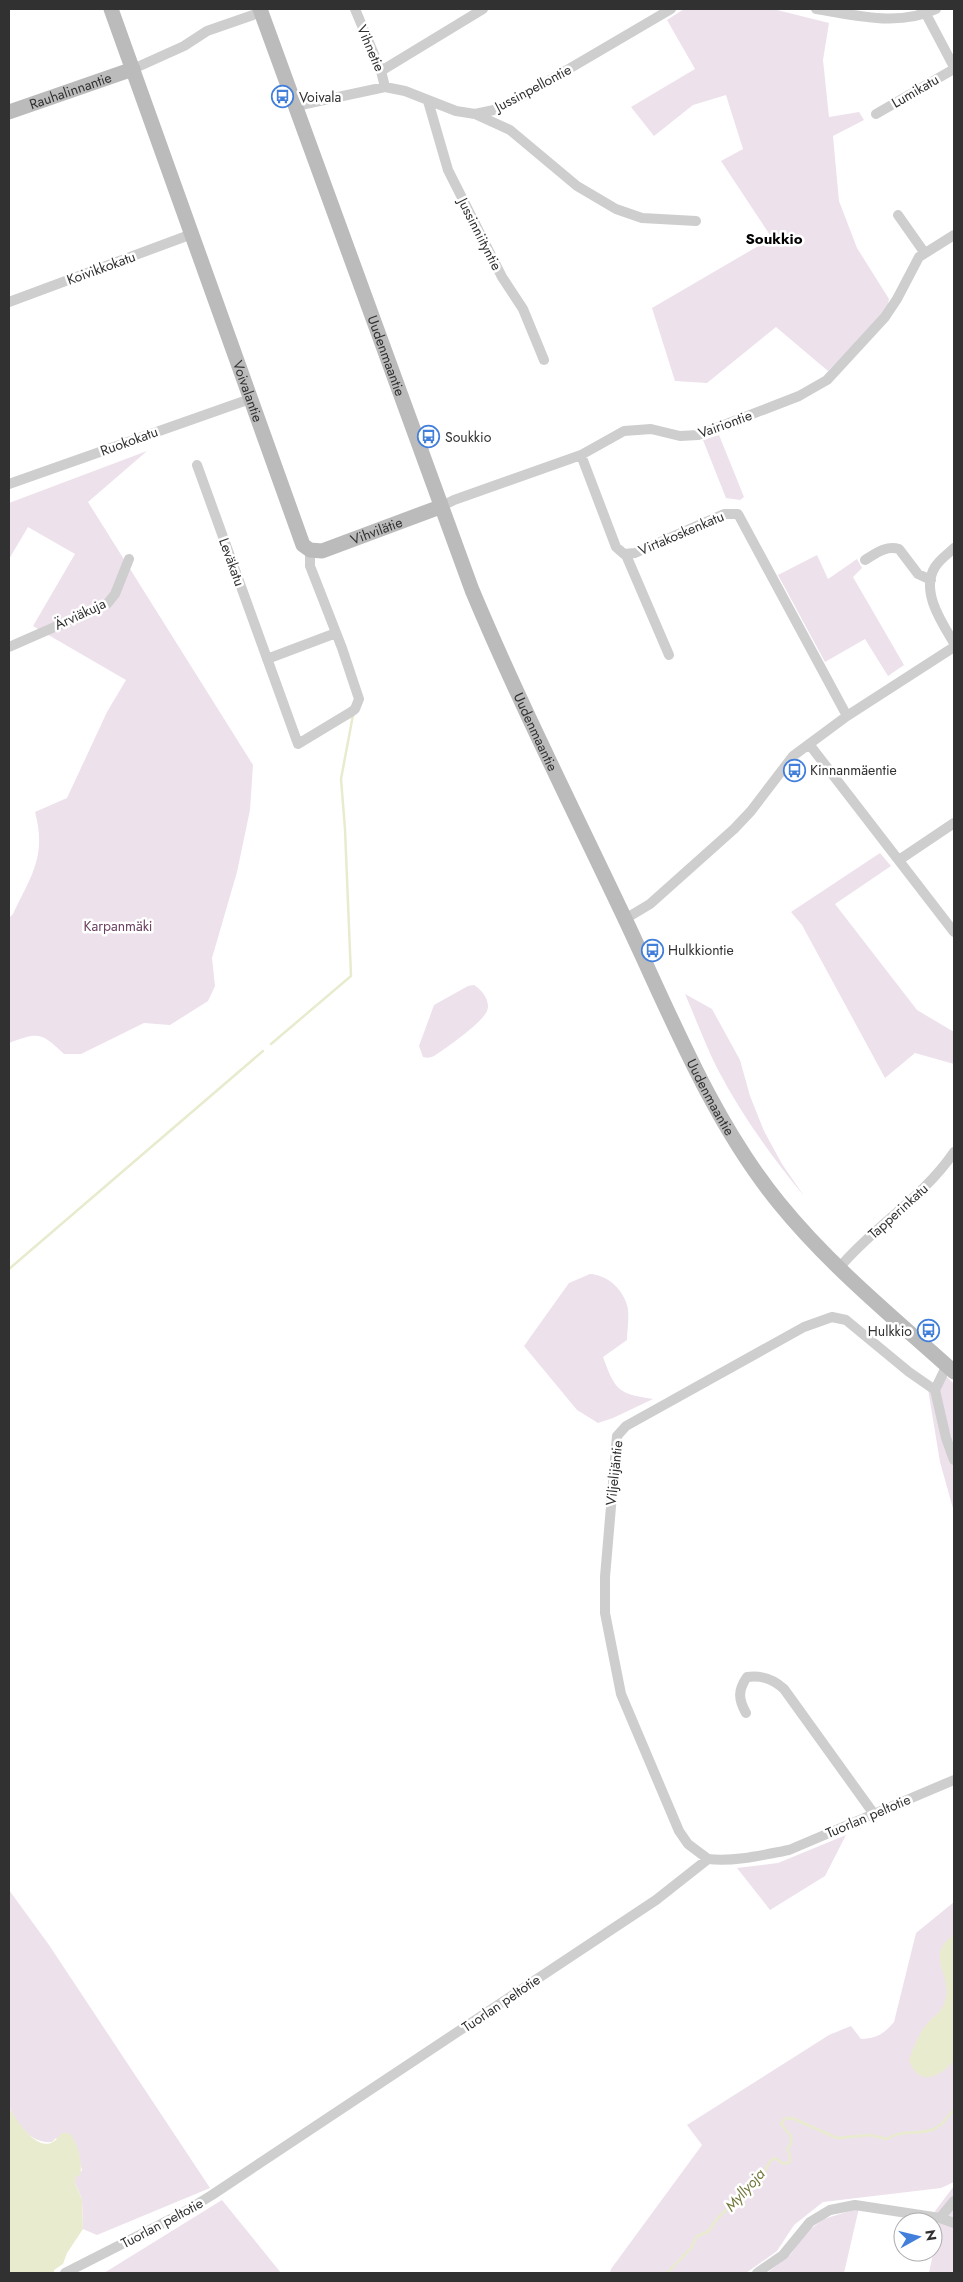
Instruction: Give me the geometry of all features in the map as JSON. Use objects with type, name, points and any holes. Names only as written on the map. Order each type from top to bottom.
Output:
[{"type":"main road","name":"Voivalantie","points":[[111,9],[299,537],[303,545],[310,550]]},
{"type":"main road","name":"Uudenmaantie","points":[[257,12],[296,106],[440,507],[505,667],[698,1072],[745,1156],[779,1204],[838,1268],[951,1368]]},
{"type":"main road","name":"Rauhalinnantie","points":[[9,112],[133,69]]},
{"type":"main road","name":"Vihvilätie","points":[[310,550],[322,551],[440,507]]},
{"type":"street","name":"Vihnetie","points":[[355,9],[381,71],[385,87]]},
{"type":"street","points":[[381,71],[483,9]]},
{"type":"street","name":"Jussinpellontie","points":[[296,106],[385,87],[404,91],[428,102],[456,111],[475,114],[494,110],[512,102],[671,9]]},
{"type":"street","points":[[816,9],[876,18],[902,18],[926,14],[936,9]]},
{"type":"street","points":[[133,69],[184,46],[207,31],[257,12]]},
{"type":"street","name":"Lumikatu","points":[[876,114],[954,68],[926,14]]},
{"type":"street","name":"Jussinniityntie","points":[[428,102],[448,170],[502,277],[523,309],[544,360]]},
{"type":"street","points":[[475,114],[510,130],[578,186],[616,210],[642,218],[696,221]]},
{"type":"street","points":[[898,215],[924,252],[954,235]]},
{"type":"street","name":"Koivikkokatu","points":[[9,302],[192,234]]},
{"type":"street","name":"Vairiontie","points":[[440,507],[454,500],[580,455],[615,436],[633,430],[651,429],[680,436],[707,433],[818,386],[836,372],[885,317],[898,299],[914,266],[924,252]]},
{"type":"street","name":"Ruokokatu","points":[[9,484],[250,398]]},
{"type":"street","name":"Virtakoskenkatu","points":[[580,455],[616,547],[619,552],[626,555],[635,553],[724,514],[734,512],[738,514],[847,716]]},
{"type":"street","name":"Leväkatu","points":[[197,465],[298,744]]},
{"type":"street","points":[[954,548],[935,566],[931,580],[932,596],[937,613],[954,643]]},
{"type":"street","points":[[865,560],[885,549],[898,549],[918,574],[931,580]]},
{"type":"street","name":"Voivalantie","points":[[298,744],[350,712],[358,704],[358,694],[310,566],[310,550]]},
{"type":"street","points":[[626,555],[669,656]]},
{"type":"street","name":"Ärviäkuja","points":[[9,647],[107,604],[115,594],[129,559]]},
{"type":"street","points":[[267,659],[336,633]]},
{"type":"street","points":[[625,919],[650,904],[734,829],[751,811],[793,756],[847,716],[954,647]]},
{"type":"street","points":[[809,744],[954,932]]},
{"type":"street","points":[[899,860],[954,823]]},
{"type":"street","name":"Tapperinkatu","points":[[838,1268],[852,1252],[927,1185],[954,1152]]},
{"type":"street","name":"Viljelijäntie","points":[[708,1859],[688,1844],[679,1831],[622,1694],[613,1656],[605,1613],[604,1577],[617,1436],[626,1426],[787,1336],[832,1316],[846,1320],[858,1327],[909,1372],[935,1390]]},
{"type":"street","points":[[951,1368],[935,1390],[946,1438],[954,1460]]},
{"type":"street","points":[[746,1713],[740,1703],[739,1693],[747,1677],[758,1676],[776,1682],[784,1689],[874,1814]]},
{"type":"street","name":"Tuorlan peltotie","points":[[65,2273],[181,2214],[212,2196],[656,1900],[708,1859],[737,1858],[789,1850],[954,1780]]},
{"type":"street","points":[[943,2214],[954,2201]]},
{"type":"street","points":[[757,2273],[783,2256],[810,2222],[830,2210],[855,2205],[901,2212]]},
{"type":"green space","points":[[684,9],[773,9],[829,23],[823,60],[829,117],[859,112],[864,120],[833,136],[839,201],[857,248],[889,299],[887,309],[828,371],[776,327],[707,383],[675,381],[652,308],[772,238],[721,161],[743,149],[726,95],[693,105],[654,136],[631,107],[695,69],[667,20]]},
{"type":"green space","points":[[719,435],[744,497],[740,500],[726,498],[703,440]]},
{"type":"green space","name":"Karpanmäki","points":[[147,451],[88,502],[253,765],[250,810],[237,872],[212,958],[215,986],[208,1001],[170,1025],[144,1023],[81,1054],[64,1054],[50,1041],[39,1036],[27,1037],[9,1043],[9,918],[13,914],[31,877],[38,854],[38,827],[35,812],[67,798],[107,712],[126,680],[33,626],[75,554],[28,527],[9,559],[9,503]]},
{"type":"green space","points":[[817,555],[828,579],[857,559],[862,568],[853,577],[904,665],[888,676],[865,639],[825,662],[778,575]]},
{"type":"green space","points":[[880,853],[891,866],[835,904],[917,1010],[954,1032],[954,1064],[915,1053],[885,1078],[802,925],[791,912]]},
{"type":"green space","points":[[474,985],[483,993],[488,1003],[484,1016],[439,1053],[427,1058],[423,1057],[419,1046],[434,1005],[468,986]]},
{"type":"green space","points":[[685,994],[712,1009],[740,1060],[750,1096],[764,1131],[782,1164],[804,1196],[768,1150],[736,1102],[713,1059]]},
{"type":"green space","points":[[590,1274],[608,1280],[618,1288],[625,1299],[628,1309],[627,1340],[603,1357],[611,1377],[619,1389],[632,1395],[653,1399],[598,1423],[577,1410],[524,1346],[569,1283]]},
{"type":"green space","points":[[943,1373],[954,1384],[954,1512],[940,1462],[927,1383],[935,1389]]},
{"type":"green space","points":[[846,1835],[825,1876],[770,1910],[737,1868],[778,1863]]},
{"type":"green space","points":[[9,1890],[49,1945],[210,2188],[97,2235],[83,2229],[82,2199],[75,2183],[75,2177],[82,2170],[79,2161],[56,2138],[52,2142],[44,2142],[31,2136],[16,2120],[9,2107]]},
{"type":"green space","points":[[954,1902],[954,2182],[941,2188],[823,2202],[794,2225],[777,2251],[746,2273],[610,2273],[611,2269],[702,2145],[687,2125],[829,2035],[851,2026],[861,2039],[872,2038],[887,2030],[894,2022],[916,1933]]},
{"type":"green space","points":[[954,2186],[954,2273],[929,2273],[931,2262],[943,2262],[943,2212],[935,2211]]},
{"type":"green space","points":[[222,2200],[281,2273],[104,2273]]},
{"type":"green space","points":[[859,2208],[844,2273],[767,2273],[791,2254],[806,2232],[824,2219]]},
{"type":"shaded area","points":[[954,1935],[954,2061],[942,2072],[929,2077],[923,2077],[913,2068],[909,2060],[921,2032],[945,2002],[946,1988],[940,1956],[945,1942]]},
{"type":"shaded area","points":[[9,2107],[21,2126],[33,2138],[46,2144],[53,2142],[62,2133],[69,2133],[75,2141],[79,2153],[81,2170],[80,2175],[76,2177],[75,2183],[82,2199],[83,2229],[67,2253],[63,2264],[54,2270],[54,2273],[9,2273]]},
{"type":"waterway","points":[[271,1044],[351,976],[341,779],[353,715]]},
{"type":"waterway","points":[[9,1269],[263,1051]]},
{"type":"waterway","name":"Myllyoja","points":[[667,2273],[692,2247],[696,2237],[709,2231],[717,2219],[751,2185],[755,2177],[764,2173],[770,2161],[775,2158],[784,2164],[790,2162],[790,2155],[787,2149],[791,2144],[791,2136],[781,2124],[784,2119],[792,2118],[837,2138],[870,2135],[887,2139],[899,2134],[922,2132],[937,2128],[948,2118],[954,2109]]},
{"type":"place","name":"Voivala","points":[[283,97]]},
{"type":"place","name":"Soukkio","points":[[429,437]]},
{"type":"place","name":"Kinnanmäentie","points":[[794,770]]},
{"type":"place","name":"Hulkkiontie","points":[[652,950]]},
{"type":"place","name":"Hulkkio","points":[[928,1331]]},
{"type":"district","name":"Soukkio","points":[[774,239]]}]
